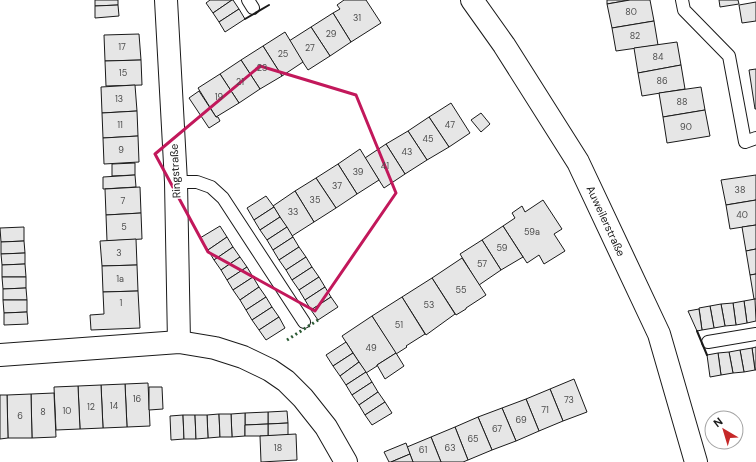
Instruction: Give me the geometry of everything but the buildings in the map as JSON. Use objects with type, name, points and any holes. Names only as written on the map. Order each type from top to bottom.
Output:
[{"type":"street","name":"Ringstraße","points":[[166,0],[176,182],[179,342]]},
{"type":"street","name":"Auweilerstraße","points":[[472,0],[504,46],[578,162],[659,334],[696,462]]},
{"type":"street","points":[[0,354],[179,342],[215,348],[243,357],[270,370],[286,381],[304,398],[326,427],[346,462]]},
{"type":"lane","points":[[682,0],[684,10],[729,56],[745,142],[756,138]]},
{"type":"lane","points":[[176,182],[197,182],[211,187],[223,198],[304,322]]},
{"type":"lane","points":[[708,342],[756,334]]},
{"type":"highlighted area","points":[[260,66],[356,95],[396,193],[315,311],[208,252],[155,154]]},
{"type":"hedge","points":[[287,340],[318,320]]},
{"type":"wall","points":[[245,19],[269,5]]},
{"type":"wall","points":[[697,331],[707,355]]}]
